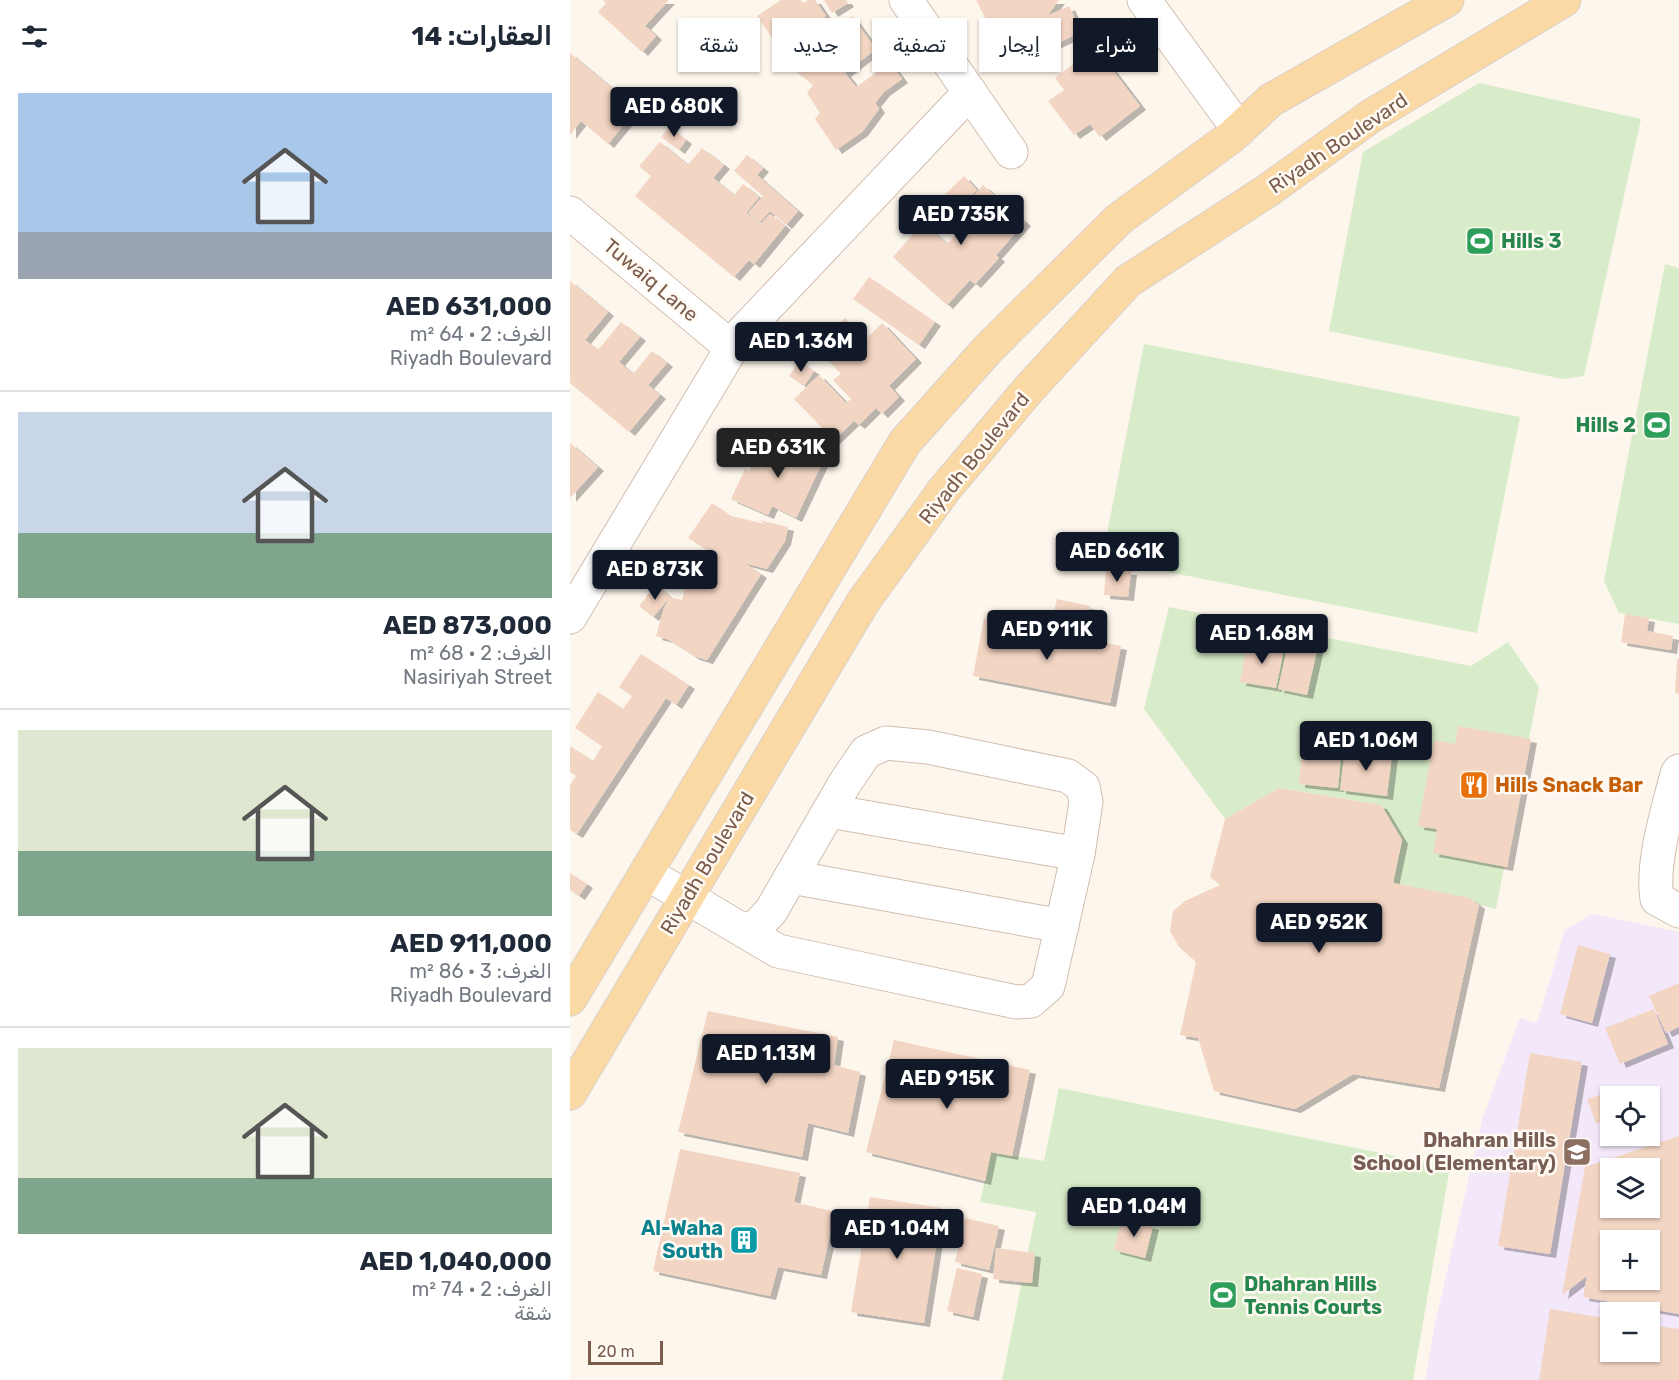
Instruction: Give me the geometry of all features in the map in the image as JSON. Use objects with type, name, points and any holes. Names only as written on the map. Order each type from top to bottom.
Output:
[{"type":"main road","points":[[570,999],[905,442],[989,348],[1119,219],[1239,130],[1271,100],[1447,0]]},
{"type":"main road","name":"Riyadh Boulevard","points":[[570,1093],[876,584],[944,490],[1028,390],[1128,280],[1267,191],[1371,116],[1564,0]]},
{"type":"street","points":[[906,0],[1011,152]]},
{"type":"street","points":[[1144,0],[1239,130]]},
{"type":"street","points":[[570,617],[739,336],[970,92]]},
{"type":"street","name":"Tuwaiq Lane","points":[[570,213],[732,348]]},
{"type":"street","points":[[646,873],[746,930],[778,951],[1016,1002],[1031,1001],[1048,986],[1078,854],[1086,802],[1083,787],[1068,776],[928,747],[886,743],[866,752],[771,911],[757,926],[746,930]]},
{"type":"street","points":[[1679,771],[1667,814],[1654,883],[1658,899],[1679,911]]},
{"type":"street","points":[[829,811],[1078,854]]},
{"type":"street","points":[[791,877],[1062,926]]},
{"type":"shaded area","name":"Dhahran Hills School (Elementary)","points":[[1593,914],[1679,932],[1679,1380],[1425,1380],[1436,1319],[1483,1117],[1520,1018],[1537,1023],[1565,930]]},
{"type":"green space","name":"Hills 3","points":[[1479,83],[1641,119],[1584,376],[1563,379],[1329,331],[1363,152]]},
{"type":"green space","name":"Hills 2","points":[[1665,264],[1679,268],[1679,624],[1619,613],[1604,581]]},
{"type":"green space","points":[[1144,344],[1520,417],[1477,633],[1102,559]]},
{"type":"green space","points":[[1169,607],[1471,666],[1508,642],[1539,687],[1496,909],[1393,883],[1402,840],[1381,805],[1279,788],[1225,819],[1144,709]]},
{"type":"green space","name":"Dhahran Hills Tennis Courts","points":[[1059,1088],[1450,1167],[1413,1380],[1002,1380],[1036,1212],[980,1202],[991,1152],[1044,1161]]},
{"type":"building","points":[[603,0],[669,0],[645,26],[656,36],[642,52],[598,12],[606,3]]},
{"type":"building","points":[[781,0],[800,0],[804,3],[808,0],[815,0],[826,16],[823,18],[772,18],[772,38],[757,16]]},
{"type":"building","points":[[824,0],[846,0],[848,3],[832,13]]},
{"type":"building","points":[[976,0],[1059,0],[1047,16],[1069,6],[1075,18],[1073,36],[1061,42],[1061,18],[985,18]]},
{"type":"building","points":[[860,27],[872,44],[872,52],[860,61]]},
{"type":"building","points":[[570,53],[637,109],[608,144],[581,121],[570,135]]},
{"type":"building","points":[[1073,64],[1073,72],[1114,72],[1140,106],[1100,137],[1090,124],[1074,135],[1048,101],[1064,90],[1055,78]]},
{"type":"building","points":[[796,72],[846,72],[856,87],[877,72],[897,72],[902,79],[884,92],[875,103],[879,109],[862,132],[836,150],[815,119],[820,113],[807,93],[813,85]]},
{"type":"building","points":[[669,127],[686,140],[679,150],[661,137]]},
{"type":"building","points":[[660,142],[688,165],[702,148],[724,165],[713,178],[734,195],[743,184],[759,197],[746,213],[760,225],[770,214],[785,226],[754,264],[749,260],[734,277],[635,196],[651,176],[639,166]]},
{"type":"building","points":[[747,155],[763,168],[757,175],[798,211],[786,225],[770,211],[759,223],[748,213],[763,196],[734,171]]},
{"type":"building","points":[[964,176],[977,190],[947,218],[934,205]]},
{"type":"building","points":[[983,185],[1025,222],[996,255],[999,258],[975,284],[970,280],[947,305],[893,257],[923,223],[947,244],[958,232],[949,224]]},
{"type":"building","points":[[869,277],[935,322],[919,345],[853,299]]},
{"type":"building","points":[[570,281],[608,312],[585,340],[598,350],[621,322],[640,337],[619,362],[633,374],[652,351],[667,363],[648,385],[660,395],[629,432],[570,383]]},
{"type":"building","points":[[845,318],[866,339],[882,323],[916,359],[889,386],[899,397],[882,414],[876,408],[859,425],[854,421],[834,440],[794,399],[819,375],[846,403],[851,399],[833,380],[841,374],[815,347]]},
{"type":"building","points":[[799,361],[814,371],[804,386],[789,376]]},
{"type":"building","points":[[782,440],[824,459],[796,518],[772,506],[768,515],[731,499],[745,469],[749,471],[762,444],[777,451]]},
{"type":"building","points":[[570,443],[598,467],[570,498]]},
{"type":"building","points":[[712,503],[731,516],[788,527],[785,541],[767,569],[745,563],[761,574],[707,660],[694,656],[667,639],[656,636],[664,608],[670,597],[682,600],[691,566],[708,571],[718,556],[688,538]]},
{"type":"building","points":[[673,552],[690,560],[679,581],[663,574]]},
{"type":"building","points":[[1106,569],[1131,571],[1128,597],[1104,595]]},
{"type":"building","points":[[656,585],[670,597],[653,617],[639,606]]},
{"type":"building","points":[[1057,599],[1090,606],[1085,628],[1052,620]]},
{"type":"building","points":[[1625,614],[1649,618],[1647,631],[1673,636],[1671,650],[1621,642]]},
{"type":"building","points":[[984,618],[1121,646],[1110,703],[973,676]]},
{"type":"building","points":[[1289,640],[1318,646],[1307,695],[1278,689]]},
{"type":"building","points":[[1247,643],[1284,649],[1276,688],[1240,682]]},
{"type":"building","points":[[641,654],[689,685],[676,705],[666,698],[577,834],[570,830],[570,785],[576,776],[570,772],[570,746],[593,761],[602,746],[575,728],[598,692],[623,709],[632,696],[619,687]]},
{"type":"building","points":[[1677,659],[1679,659],[1679,694],[1675,693]]},
{"type":"building","points":[[1342,723],[1378,730],[1375,749],[1338,742]]},
{"type":"building","name":"Hills Snack Bar","points":[[1458,726],[1531,739],[1507,867],[1433,853],[1437,829],[1418,826],[1434,740],[1455,744]]},
{"type":"building","points":[[1303,743],[1342,746],[1338,788],[1299,784]]},
{"type":"building","points":[[1345,749],[1392,755],[1387,796],[1340,790]]},
{"type":"building","points":[[1279,788],[1381,805],[1402,840],[1393,883],[1470,898],[1479,905],[1439,1088],[1353,1074],[1295,1109],[1214,1091],[1198,1038],[1180,1035],[1196,962],[1179,947],[1170,931],[1173,911],[1185,901],[1220,885],[1210,877],[1225,819]]},
{"type":"building","points":[[570,873],[587,884],[579,896],[570,890]]},
{"type":"building","points":[[1578,945],[1610,954],[1592,1023],[1560,1014]]},
{"type":"building","points":[[1679,983],[1679,1027],[1666,1033],[1649,996]]},
{"type":"building","points":[[1654,1009],[1668,1044],[1620,1064],[1605,1028]]},
{"type":"building","points":[[708,1011],[838,1037],[834,1065],[860,1072],[848,1133],[808,1123],[802,1157],[678,1132]]},
{"type":"building","points":[[894,1040],[1030,1070],[1012,1156],[991,1152],[985,1181],[866,1152]]},
{"type":"building","points":[[1530,1053],[1582,1062],[1550,1254],[1498,1246]]},
{"type":"building","points":[[1600,1095],[1600,1122],[1596,1124],[1587,1099]]},
{"type":"building","points":[[1679,1136],[1679,1314],[1660,1311],[1660,1302],[1611,1302],[1583,1297],[1587,1276],[1562,1295],[1585,1167],[1600,1162],[1600,1218],[1660,1218],[1660,1158],[1612,1158],[1649,1146],[1660,1146],[1660,1142]]},
{"type":"building","name":"Al-Waha South","points":[[680,1149],[800,1173],[794,1202],[835,1212],[821,1275],[778,1267],[770,1296],[653,1271]]},
{"type":"building","points":[[870,1197],[942,1208],[924,1323],[851,1312]]},
{"type":"building","points":[[965,1218],[999,1226],[989,1270],[955,1262]]},
{"type":"building","points":[[1122,1218],[1153,1226],[1145,1258],[1114,1250]]},
{"type":"building","points":[[996,1248],[1035,1253],[1032,1283],[993,1279]]},
{"type":"building","points":[[957,1268],[982,1274],[973,1317],[947,1311]]},
{"type":"building","points":[[1550,1309],[1600,1317],[1600,1362],[1660,1362],[1660,1326],[1679,1329],[1679,1380],[1539,1380]]},
{"type":"place","name":"Hills 3","points":[[1480,241]]},
{"type":"place","name":"Hills 2","points":[[1657,425]]},
{"type":"place","name":"Hills Snack Bar","points":[[1474,785]]},
{"type":"place","name":"Dhahran Hills School (Elementary)","points":[[1577,1152]]},
{"type":"place","name":"Al-Waha South","points":[[744,1240]]},
{"type":"place","name":"Dhahran Hills Tennis Courts","points":[[1223,1295]]}]
